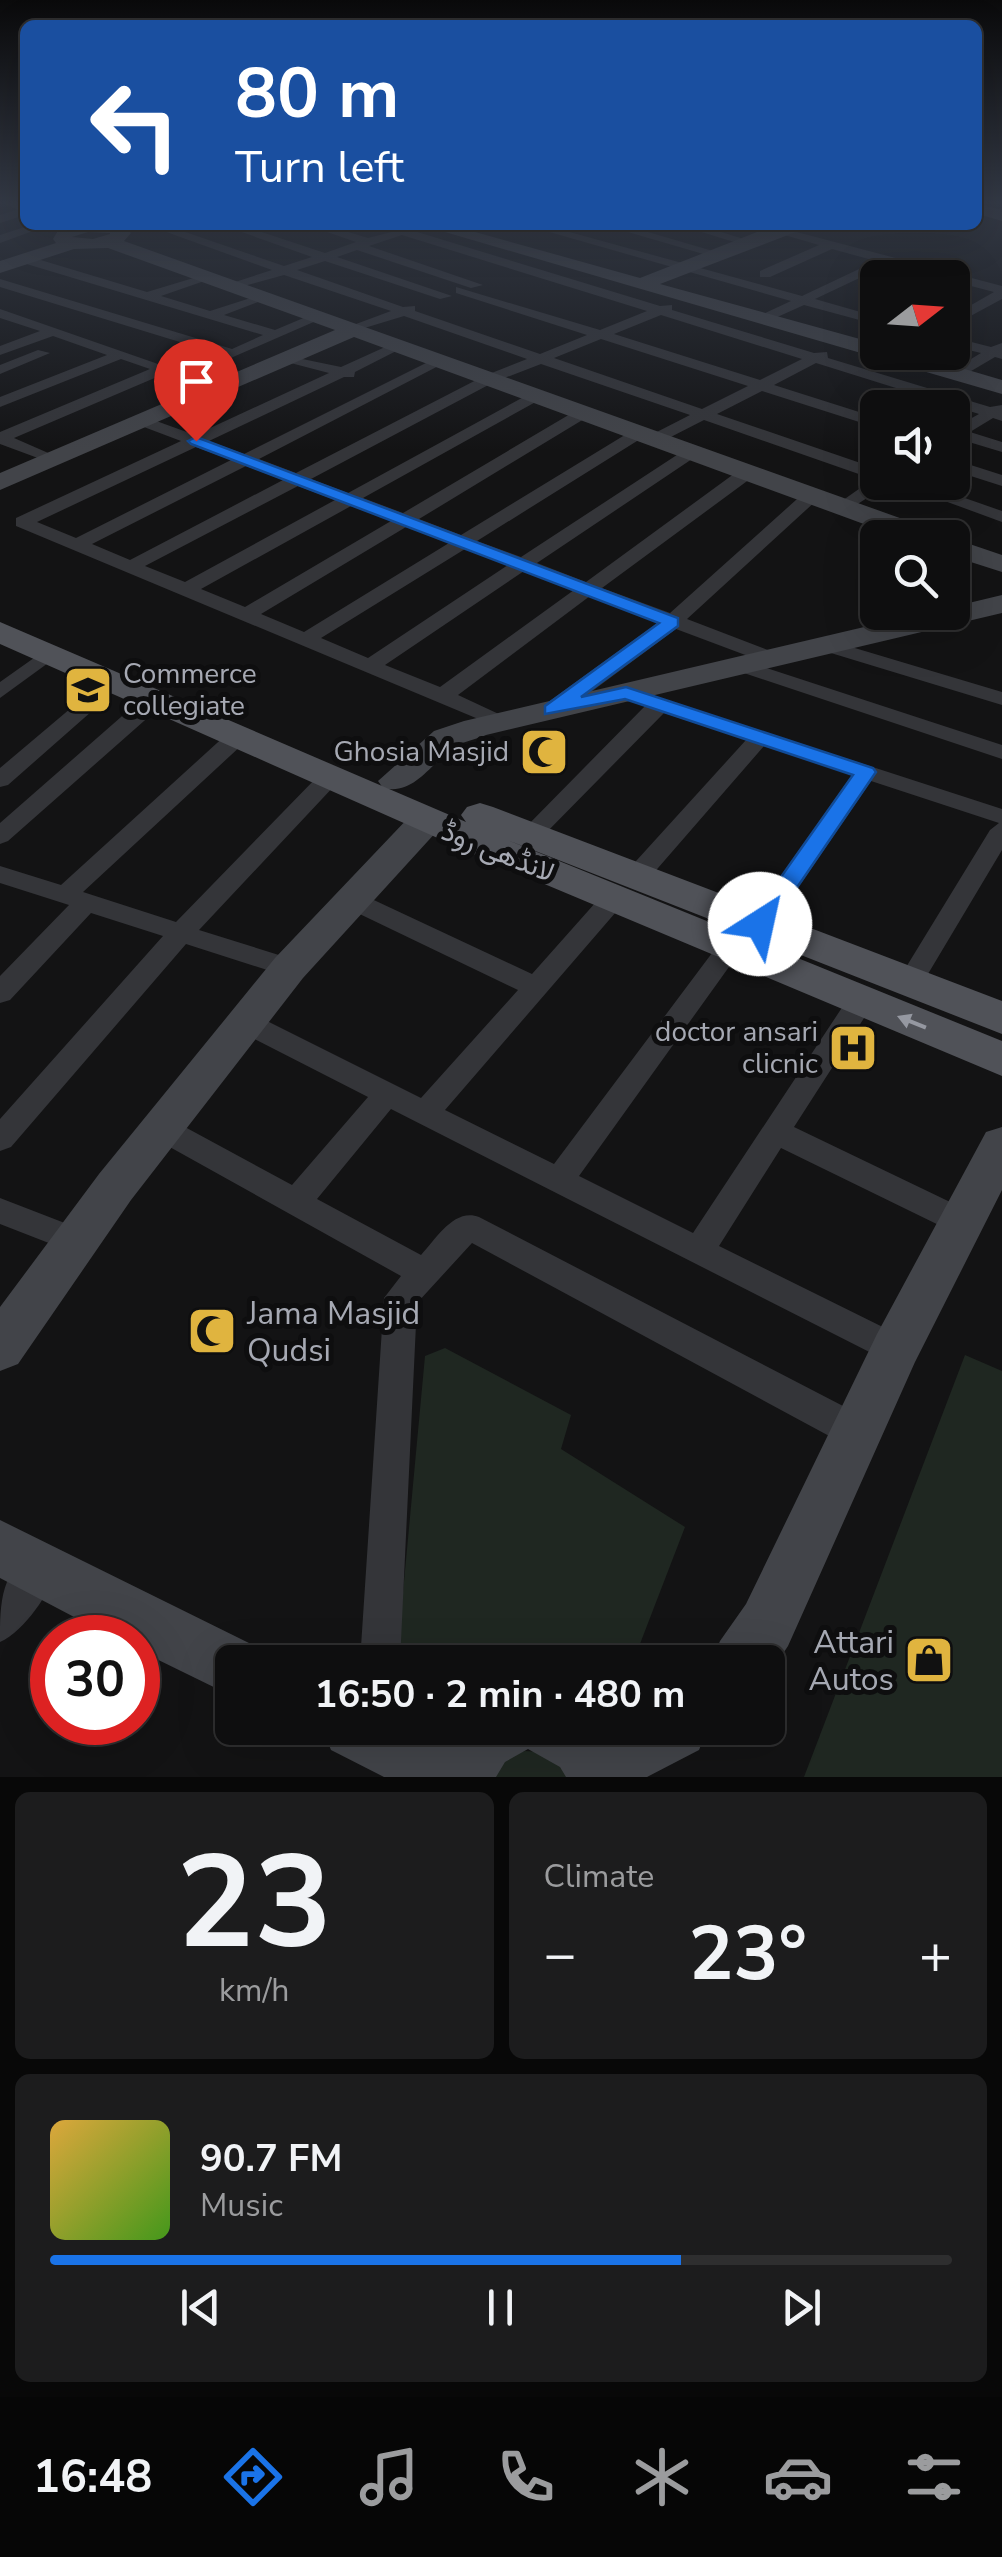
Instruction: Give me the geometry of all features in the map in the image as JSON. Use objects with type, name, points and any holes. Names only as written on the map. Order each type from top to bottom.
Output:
[{"type":"main road","name":"لانڈھی روڈ","points":[[0,606],[395,781],[530,835],[625,888]]},
{"type":"main road","name":"لانڈھی روڈ","points":[[0,632],[425,822],[625,888],[745,936],[910,982],[1002,1018]]},
{"type":"main road","name":"لانڈھی روڈ","points":[[745,936],[861,1001],[1002,1059]]},
{"type":"street","points":[[9,286],[232,354]]},
{"type":"street","points":[[114,286],[276,335]]},
{"type":"street","points":[[0,351],[177,286]]},
{"type":"street","points":[[231,286],[880,520]]},
{"type":"street","points":[[331,286],[860,468]]},
{"type":"street","points":[[415,286],[445,296]]},
{"type":"street","points":[[0,482],[353,330],[472,286]]},
{"type":"street","points":[[581,286],[998,412]]},
{"type":"street","points":[[649,286],[860,346]]},
{"type":"street","points":[[751,286],[860,316]]},
{"type":"street","points":[[810,286],[843,295]]},
{"type":"street","points":[[764,319],[834,286]]},
{"type":"street","points":[[469,287],[600,335],[860,417]]},
{"type":"street","points":[[970,312],[1002,292]]},
{"type":"street","points":[[0,402],[260,296]]},
{"type":"street","points":[[130,567],[489,379],[690,298]]},
{"type":"street","points":[[3,316],[219,388]]},
{"type":"street","points":[[180,375],[318,317]]},
{"type":"street","points":[[986,332],[1002,337]]},
{"type":"street","points":[[0,370],[75,340]]},
{"type":"street","points":[[306,640],[647,436],[850,343]]},
{"type":"street","points":[[970,345],[999,352]]},
{"type":"street","points":[[398,346],[22,522],[503,721]]},
{"type":"street","points":[[956,374],[999,352]]},
{"type":"street","points":[[288,358],[343,372],[436,406]]},
{"type":"street","points":[[185,590],[348,500],[436,406],[441,362]]},
{"type":"street","points":[[0,438],[163,369]]},
{"type":"street","points":[[942,370],[1002,387]]},
{"type":"street","points":[[76,544],[244,459],[436,406],[536,396]]},
{"type":"street","points":[[246,615],[583,412]]},
{"type":"street","points":[[970,427],[998,412]]},
{"type":"street","points":[[142,421],[774,659]]},
{"type":"street","points":[[0,438],[54,459]]},
{"type":"street","points":[[970,439],[1002,447]]},
{"type":"street","points":[[369,666],[692,452]]},
{"type":"street","points":[[970,470],[1002,480]]},
{"type":"street","points":[[442,696],[748,472]]},
{"type":"street","points":[[552,710],[672,622],[812,495]]},
{"type":"street","points":[[845,507],[860,496]]},
{"type":"street","points":[[953,500],[1002,517]]},
{"type":"street","points":[[970,552],[1002,564]]},
{"type":"street","points":[[395,781],[446,738],[503,721],[1002,604]]},
{"type":"street","points":[[828,646],[1002,700]]},
{"type":"street","points":[[0,692],[48,654]]},
{"type":"street","points":[[742,666],[1002,752]]},
{"type":"street","points":[[0,780],[110,684]]},
{"type":"street","points":[[626,693],[1002,818]]},
{"type":"street","points":[[0,836],[153,701]]},
{"type":"street","points":[[530,835],[660,704]]},
{"type":"street","points":[[425,1113],[760,737]]},
{"type":"street","points":[[0,993],[76,899],[236,738]]},
{"type":"street","points":[[559,1180],[866,772]]},
{"type":"street","points":[[0,1139],[180,933],[328,778]]},
{"type":"street","points":[[0,1348],[161,1128],[288,968],[425,822]]},
{"type":"street","points":[[910,982],[1002,830]]},
{"type":"street","points":[[0,874],[288,968]]},
{"type":"street","points":[[352,900],[536,986]]},
{"type":"street","points":[[698,1251],[861,1001]]},
{"type":"street","points":[[245,1022],[896,1350]]},
{"type":"street","points":[[296,1202],[387,1094]]},
{"type":"street","points":[[161,1128],[425,1273]]},
{"type":"street","points":[[776,1132],[962,1222]]},
{"type":"street","points":[[753,1645],[767,1626],[896,1350],[1002,1145]]},
{"type":"street","points":[[0,1211],[76,1241]]},
{"type":"street","points":[[381,1645],[402,1298],[468,1226],[857,1432]]},
{"type":"street","points":[[0,1622],[20,1558],[215,1657]]},
{"type":"street","points":[[393,1745],[450,1777]]},
{"type":"street","points":[[459,1777],[479,1745]]},
{"type":"street","points":[[583,1745],[601,1772],[648,1745]]},
{"type":"shaded area","points":[[445,1348],[571,1415],[561,1449],[685,1527],[640,1645],[398,1645],[425,1356]]},
{"type":"shaded area","points":[[965,1355],[1002,1371],[1002,1777],[804,1777]]},
{"type":"shaded area","points":[[541,1752],[575,1777],[487,1777],[509,1756]]},
{"type":"place","name":"Commerce collegiate","points":[[88,690]]},
{"type":"place","name":"Ghosia Masjid","points":[[544,752]]},
{"type":"place","name":"doctor ansari clicnic","points":[[853,1048]]},
{"type":"place","name":"Jama Masjid Qudsi","points":[[212,1331]]},
{"type":"place","name":"Attari Autos","points":[[929,1660]]},
{"type":"route","points":[[196,441],[672,622],[552,710],[626,693],[866,772],[760,924]]}]
